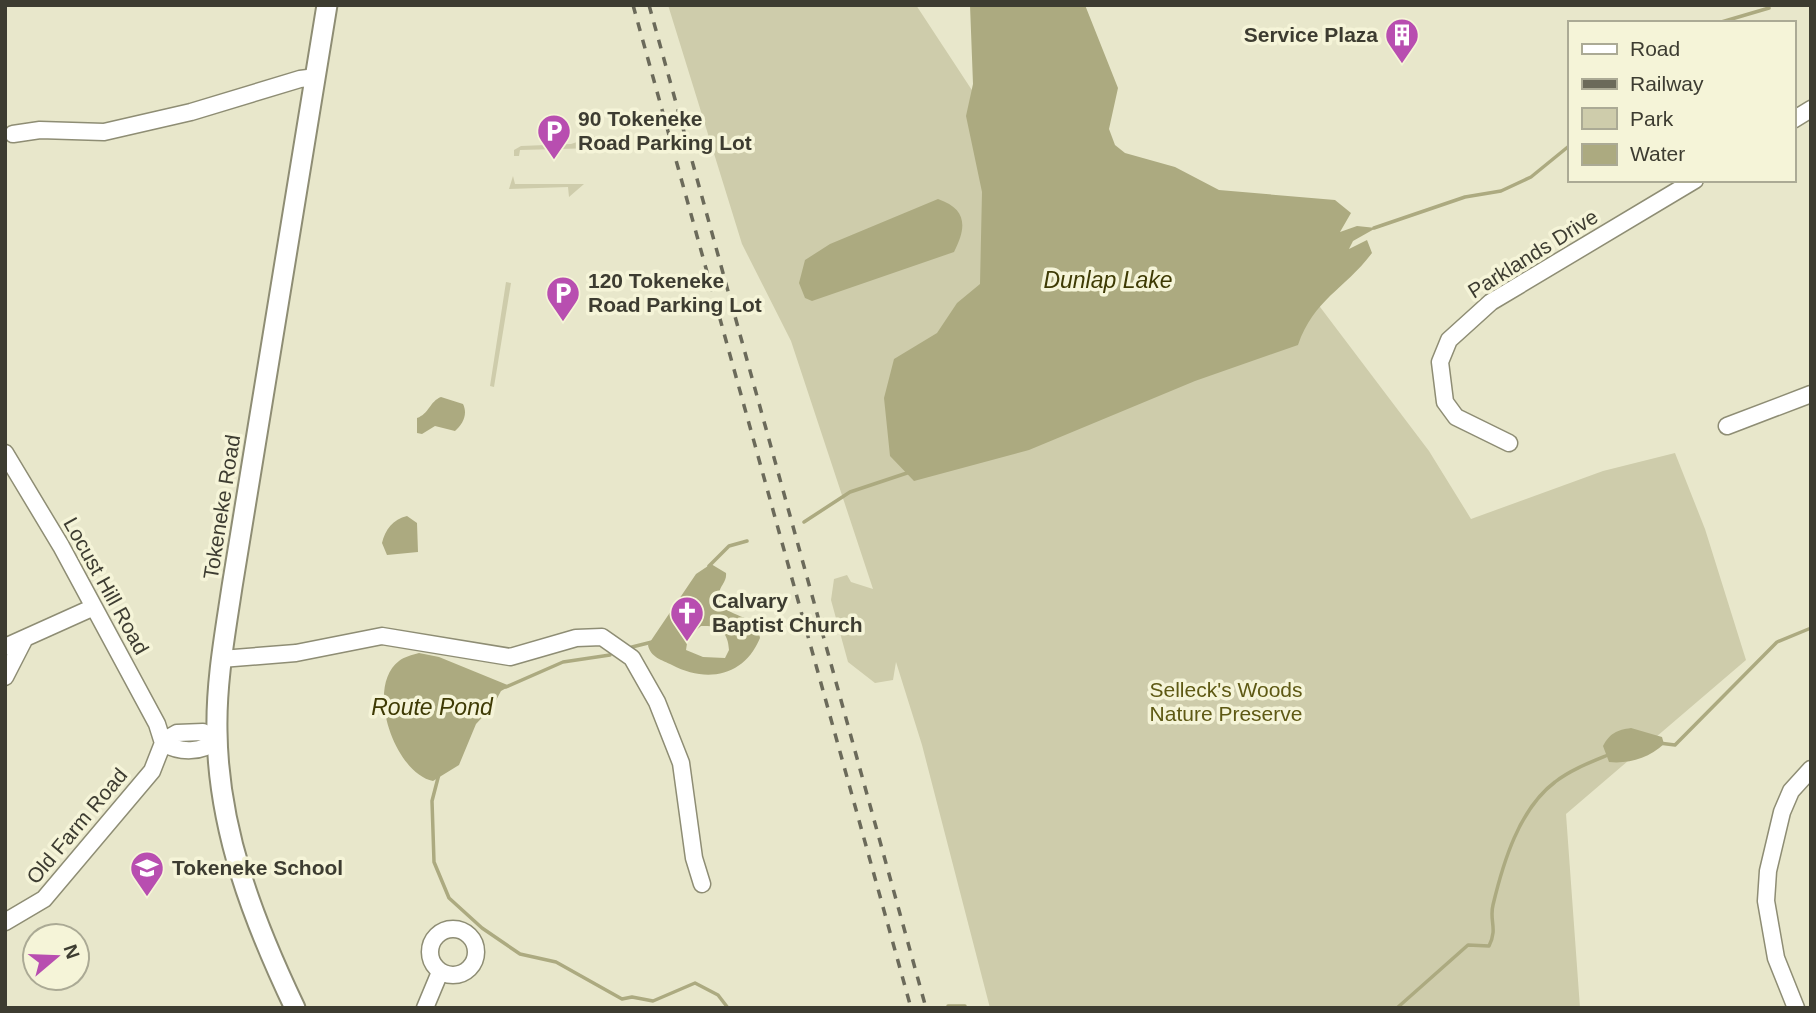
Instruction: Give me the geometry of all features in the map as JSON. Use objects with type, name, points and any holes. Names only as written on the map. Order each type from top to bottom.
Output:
[{"type":"main road","name":"Tokeneke Road","points":[[295,1008],[258,926],[234,850],[217,740],[221,659],[327,5]]},
{"type":"street","points":[[12,134],[40,130],[104,132],[191,112],[300,79],[316,77]]},
{"type":"street","points":[[1795,119],[1811,109]]},
{"type":"street","name":"Parklands Drive","points":[[1509,443],[1456,416],[1446,401],[1440,381],[1440,362],[1449,340],[1491,302],[1692,182]]},
{"type":"street","points":[[1727,426],[1811,394]]},
{"type":"street","name":"Locust Hill Road","points":[[5,453],[94,607],[157,724],[163,743]]},
{"type":"street","points":[[5,647],[94,607]]},
{"type":"street","points":[[221,659],[296,653],[382,636],[510,657],[576,638],[601,637],[632,658],[657,702],[681,763],[694,858],[702,884]]},
{"type":"street","points":[[5,677],[24,638]]},
{"type":"street","points":[[163,743],[177,733],[203,732],[217,740]]},
{"type":"street","name":"Old Farm Road","points":[[5,922],[44,899],[52,890],[152,771],[163,743]]},
{"type":"street","points":[[1796,1008],[1776,958],[1766,901],[1768,872],[1782,812],[1791,792],[1811,769]]},
{"type":"street","points":[[425,1008],[440,972]]},
{"type":"green space","name":"Selleck's Woods Nature Preserve","points":[[668,5],[916,5],[1079,253],[1283,258],[1429,451],[1471,519],[1603,471],[1675,453],[1705,529],[1746,660],[1566,814],[1580,1008],[990,1008],[922,745],[896,662],[893,680],[875,683],[848,662],[831,600],[834,579],[847,575],[851,582],[873,589],[791,341],[742,244]]},
{"type":"green space","points":[[595,136],[597,148],[520,150],[519,156],[514,156],[514,150],[521,146],[571,144]]},
{"type":"green space","points":[[513,176],[515,184],[584,184],[569,197],[568,187],[509,189]]},
{"type":"green space","points":[[506,282],[511,283],[494,387],[490,386]]},
{"type":"water","name":"Dunlap Lake","points":[[970,5],[1085,5],[1118,88],[1109,129],[1115,145],[1125,153],[1175,167],[1219,190],[1335,200],[1351,213],[1340,232],[1357,226],[1376,228],[1353,241],[1349,249],[1367,240],[1372,253],[1321,305],[1298,345],[1195,381],[1029,450],[914,481],[890,456],[884,398],[894,359],[937,333],[957,303],[980,284],[982,192],[966,116],[973,84]]},
{"type":"water","points":[[938,199],[955,208],[962,220],[961,235],[954,252],[812,301],[805,298],[799,283],[805,260],[830,244]]},
{"type":"water","points":[[441,397],[463,404],[465,415],[460,425],[455,431],[435,426],[422,434],[417,433],[417,418]]},
{"type":"water","points":[[407,516],[417,523],[418,552],[387,555],[382,543],[385,534],[394,522]]},
{"type":"water","points":[[711,564],[726,573],[719,594],[723,606],[757,624],[760,638],[753,651],[744,661],[723,673],[711,675],[685,671],[657,658],[648,645],[696,574]],"holes":[[[701,626],[718,628],[727,638],[729,650],[725,658],[703,657],[686,650],[688,637]]]},
{"type":"water","name":"Route Pond","points":[[419,653],[439,657],[510,686],[501,691],[493,706],[476,724],[459,765],[433,781],[419,775],[407,763],[389,728],[385,709],[384,690],[389,674],[399,661]]},
{"type":"water","points":[[1631,728],[1662,737],[1664,744],[1638,759],[1609,762],[1603,746],[1608,738],[1614,733]]},
{"type":"waterway","points":[[1725,21],[1769,8]]},
{"type":"waterway","points":[[1374,228],[1465,197],[1501,191],[1531,177],[1568,147]]},
{"type":"waterway","points":[[804,522],[850,492],[910,472]]},
{"type":"waterway","points":[[709,566],[729,546],[747,541]]},
{"type":"waterway","points":[[1659,743],[1675,745],[1777,642],[1811,628]]},
{"type":"waterway","points":[[632,647],[652,642]]},
{"type":"waterway","points":[[506,687],[563,662],[610,655]]},
{"type":"waterway","points":[[1397,1008],[1468,945],[1489,946],[1493,934],[1493,905],[1502,872],[1522,822],[1542,793],[1561,778],[1608,755]]},
{"type":"waterway","points":[[439,774],[432,801],[434,862],[449,898],[482,928],[520,954],[556,962],[622,999],[632,997],[653,1001],[695,983],[718,995],[728,1008]]},
{"type":"waterway","points":[[948,1006],[965,1006]]},
{"type":"railway","points":[[633,5],[911,1008]]},
{"type":"railway","points":[[649,5],[926,1008]]},
{"type":"place","name":"Service Plaza","points":[[1402,65]]},
{"type":"place","name":"90 Tokeneke Road Parking Lot","points":[[554,161]]},
{"type":"place","name":"120 Tokeneke Road Parking Lot","points":[[563,323]]},
{"type":"place","name":"Calvary Baptist Church","points":[[687,643]]},
{"type":"place","name":"Tokeneke School","points":[[147,898]]}]
